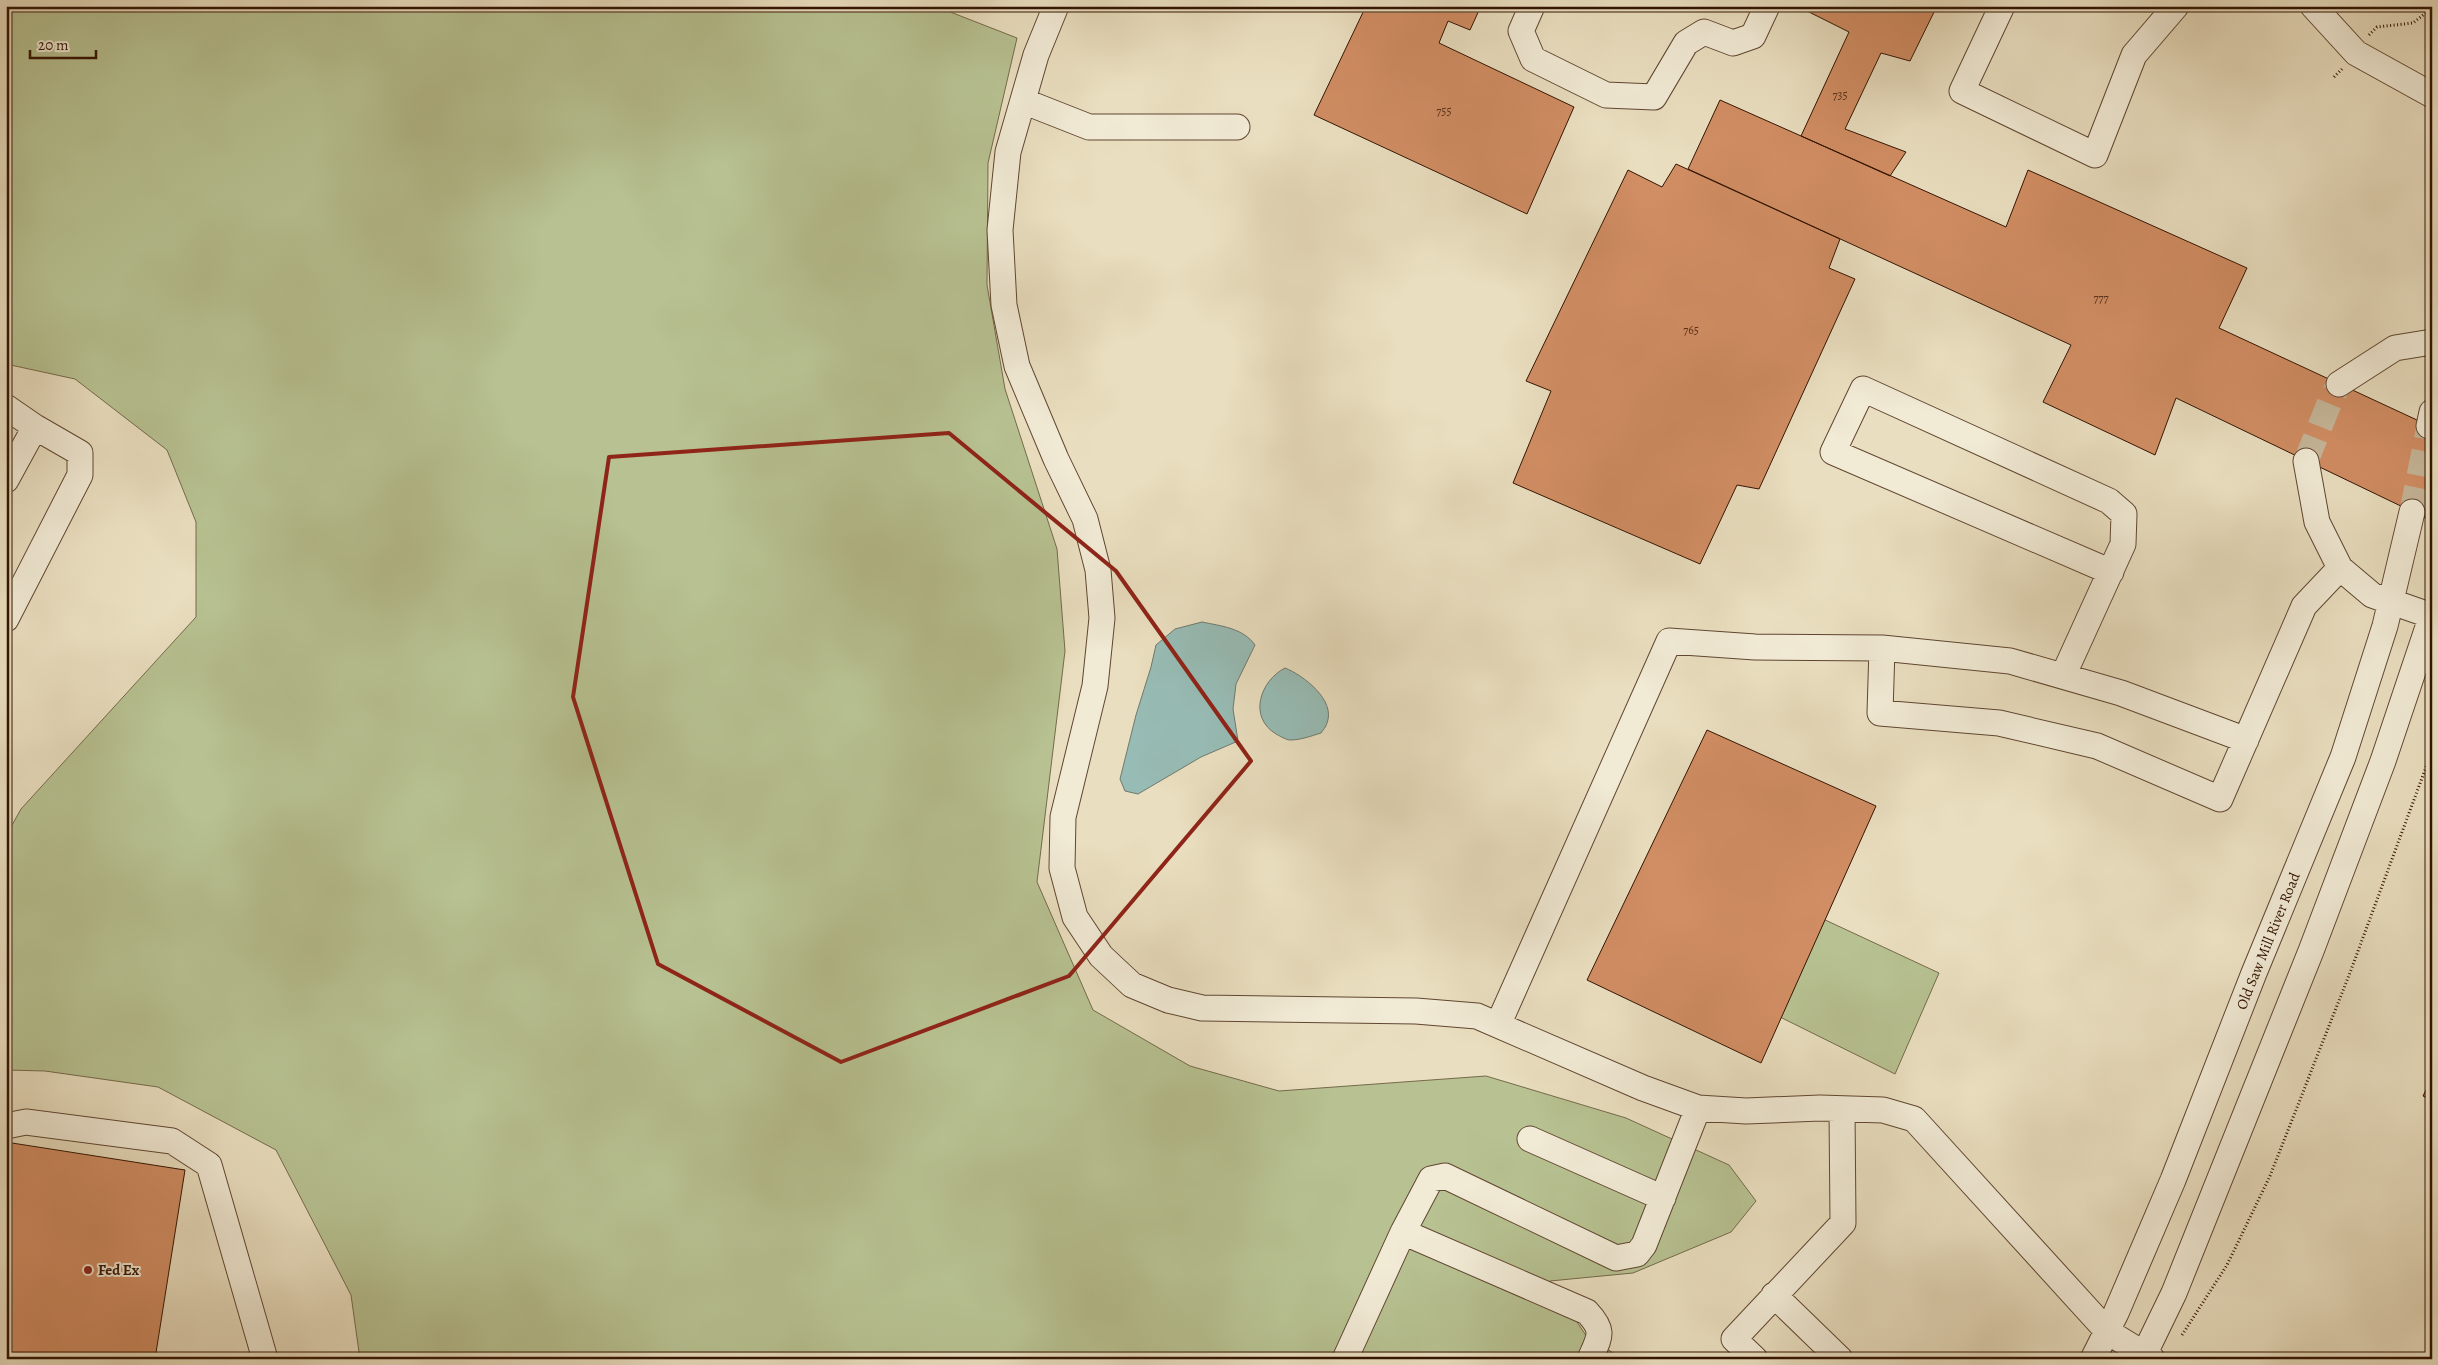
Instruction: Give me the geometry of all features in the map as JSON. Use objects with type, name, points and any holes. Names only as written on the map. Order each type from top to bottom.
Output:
[{"type":"street","points":[[1056,6],[1036,55],[1008,152],[1000,230],[1004,305],[1017,366],[1056,459],[1085,519],[1098,570],[1102,618],[1095,686],[1063,817],[1062,868],[1075,917],[1101,956],[1132,985],[1168,1000],[1202,1008],[1416,1011],[1477,1016],[1642,1088],[1698,1108],[1746,1111],[1883,1110],[1914,1119],[2108,1332],[2146,1357],[2174,1293],[2311,951],[2383,761],[2432,616],[2372,595],[2340,568],[2317,522],[2306,461]]},
{"type":"street","points":[[1532,6],[1521,31],[1533,59],[1606,95],[1654,97],[1686,43],[1704,32],[1732,43],[1753,36],[1767,6]]},
{"type":"street","points":[[2002,6],[1962,91],[2095,155],[2134,55],[2176,6]]},
{"type":"street","points":[[2314,6],[2356,53],[2432,95]]},
{"type":"street","points":[[1023,101],[1089,126],[1237,127]]},
{"type":"street","points":[[2339,384],[2395,348],[2432,342]]},
{"type":"street","points":[[2063,676],[2123,544],[2124,514],[2109,501],[1863,388],[1833,452],[2110,572]]},
{"type":"street","points":[[6,407],[35,427],[80,453],[80,475],[6,619]]},
{"type":"street","points":[[6,480],[35,427]]},
{"type":"street","name":"Old Saw Mill River Road","points":[[2093,1359],[2108,1332],[2173,1180],[2254,973],[2343,757],[2392,602],[2412,512]]},
{"type":"street","points":[[1882,648],[1880,713],[1999,723],[2097,746],[2220,799],[2304,606],[2340,568]]},
{"type":"street","points":[[1498,1025],[1669,641],[1755,647],[1882,648],[2010,661],[2121,693],[2246,740]]},
{"type":"street","points":[[1344,1359],[1431,1179],[1445,1176],[1616,1258],[1637,1254],[1641,1250],[1663,1198],[1698,1108]]},
{"type":"street","points":[[1754,1359],[1734,1339],[1843,1223],[1842,1109]]},
{"type":"street","points":[[6,1126],[26,1122],[172,1141],[209,1165],[265,1359]]},
{"type":"street","points":[[1530,1139],[1663,1198]]},
{"type":"street","points":[[1404,1232],[1588,1312],[1599,1324],[1600,1338],[1590,1359]]},
{"type":"street","points":[[1774,1295],[1840,1359]]},
{"type":"path","points":[[2177,1342],[2227,1264],[2270,1176],[2351,970],[2432,751]]},
{"type":"highlighted area","points":[[949,433],[1116,571],[1251,761],[1069,976],[841,1062],[658,964],[573,697],[609,457]]},
{"type":"green space","points":[[6,6],[935,6],[1017,38],[988,163],[987,285],[1005,389],[1057,549],[1065,651],[1037,882],[1093,1010],[1190,1066],[1279,1091],[1486,1076],[1626,1118],[1729,1165],[1756,1201],[1731,1232],[1633,1273],[1550,1281],[1585,1334],[1622,1359],[360,1359],[351,1295],[276,1150],[158,1087],[45,1071],[6,1070],[6,836],[21,809],[196,617],[196,522],[167,450],[75,379],[6,364]]},
{"type":"green space","points":[[1821,918],[1939,973],[1895,1074],[1778,1016]]},
{"type":"water","points":[[1202,622],[1238,631],[1255,645],[1236,684],[1233,709],[1238,741],[1201,757],[1138,794],[1125,791],[1120,779],[1156,645],[1175,629]]},
{"type":"water","points":[[1285,668],[1309,682],[1327,706],[1329,714],[1327,724],[1321,733],[1302,739],[1288,740],[1267,727],[1262,718],[1260,709],[1264,690],[1269,681]]},
{"type":"building","points":[[1366,6],[1481,6],[1470,30],[1448,21],[1439,43],[1574,107],[1527,214],[1314,115]]},
{"type":"building","points":[[1806,6],[1937,6],[1910,61],[1881,53],[1845,129],[1906,152],[1890,176],[1801,136],[1849,32],[1805,10]]},
{"type":"building","points":[[1720,100],[2006,227],[2028,170],[2247,268],[2219,328],[2432,427],[2432,521],[2176,398],[2155,455],[2043,402],[2071,345],[1688,169]]},
{"type":"building","points":[[1676,164],[1840,239],[1829,268],[1855,279],[1759,489],[1737,485],[1700,564],[1513,483],[1551,391],[1526,381],[1628,170],[1662,187]]},
{"type":"building","points":[[1707,730],[1876,806],[1761,1063],[1587,980]]},
{"type":"building","points":[[2432,1078],[2432,1100],[2423,1096]]},
{"type":"building","name":"Fed Ex","points":[[12,1143],[185,1170],[155,1359],[6,1359],[6,1181]]},
{"type":"tunnel","points":[[2306,461],[2339,384]]},
{"type":"tunnel","points":[[2412,512],[2429,426]]},
{"type":"place","name":"Fed Ex","points":[[88,1270]]}]
